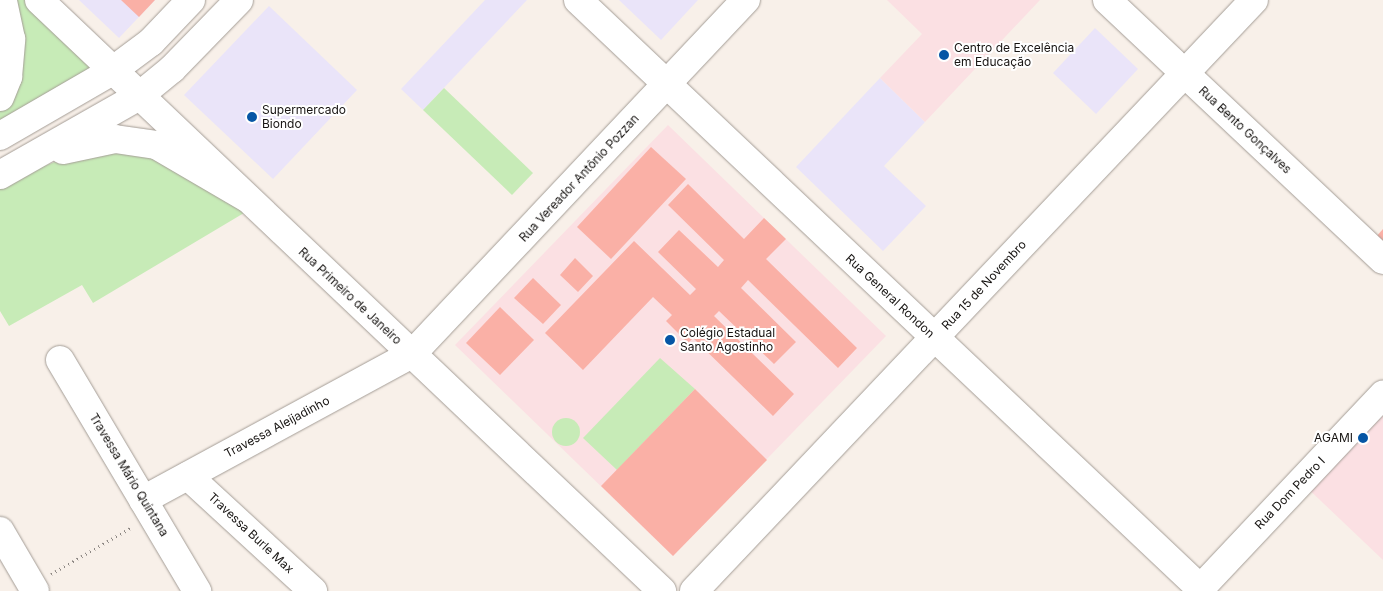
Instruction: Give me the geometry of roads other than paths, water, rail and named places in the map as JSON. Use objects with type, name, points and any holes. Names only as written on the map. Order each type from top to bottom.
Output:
[{"type":"street","points":[[0,97],[8,77],[11,39],[3,0]]},
{"type":"street","name":"Rua Primeiro de Janeiro","points":[[39,0],[662,591]]},
{"type":"street","points":[[0,136],[112,70],[151,42],[191,0]]},
{"type":"street","points":[[0,177],[139,96],[172,69],[240,0]]},
{"type":"street","name":"Rua General Rondon","points":[[578,0],[1200,590]]},
{"type":"street","name":"Rua Vereador Antônio Pozzan","points":[[412,354],[668,85],[746,0]]},
{"type":"street","name":"Rua Bento Gonçalves","points":[[1107,0],[1383,260]]},
{"type":"street","name":"Rua 15 de Novembro","points":[[694,591],[1254,0]]},
{"type":"street","points":[[0,177],[70,147],[115,139],[134,140],[167,151],[247,198]]},
{"type":"street","name":"Travessa Aleijadinho","points":[[148,508],[188,476],[412,354]]},
{"type":"street","name":"Travessa Mário Quintana","points":[[60,360],[197,591]]},
{"type":"street","name":"Rua Dom Pedro I","points":[[1200,590],[1383,395]]},
{"type":"street","name":"Travessa Burle Max","points":[[188,476],[313,591]]},
{"type":"street","points":[[0,531],[34,588]]},
{"type":"place","name":"Centro de Excelência em Educação","points":[[944,55]]},
{"type":"place","name":"Supermercado Biondo","points":[[252,117]]},
{"type":"place","name":"Colégio Estadual Santo Agostinho","points":[[670,340]]},
{"type":"place","name":"AGAMI","points":[[1363,438]]}]
